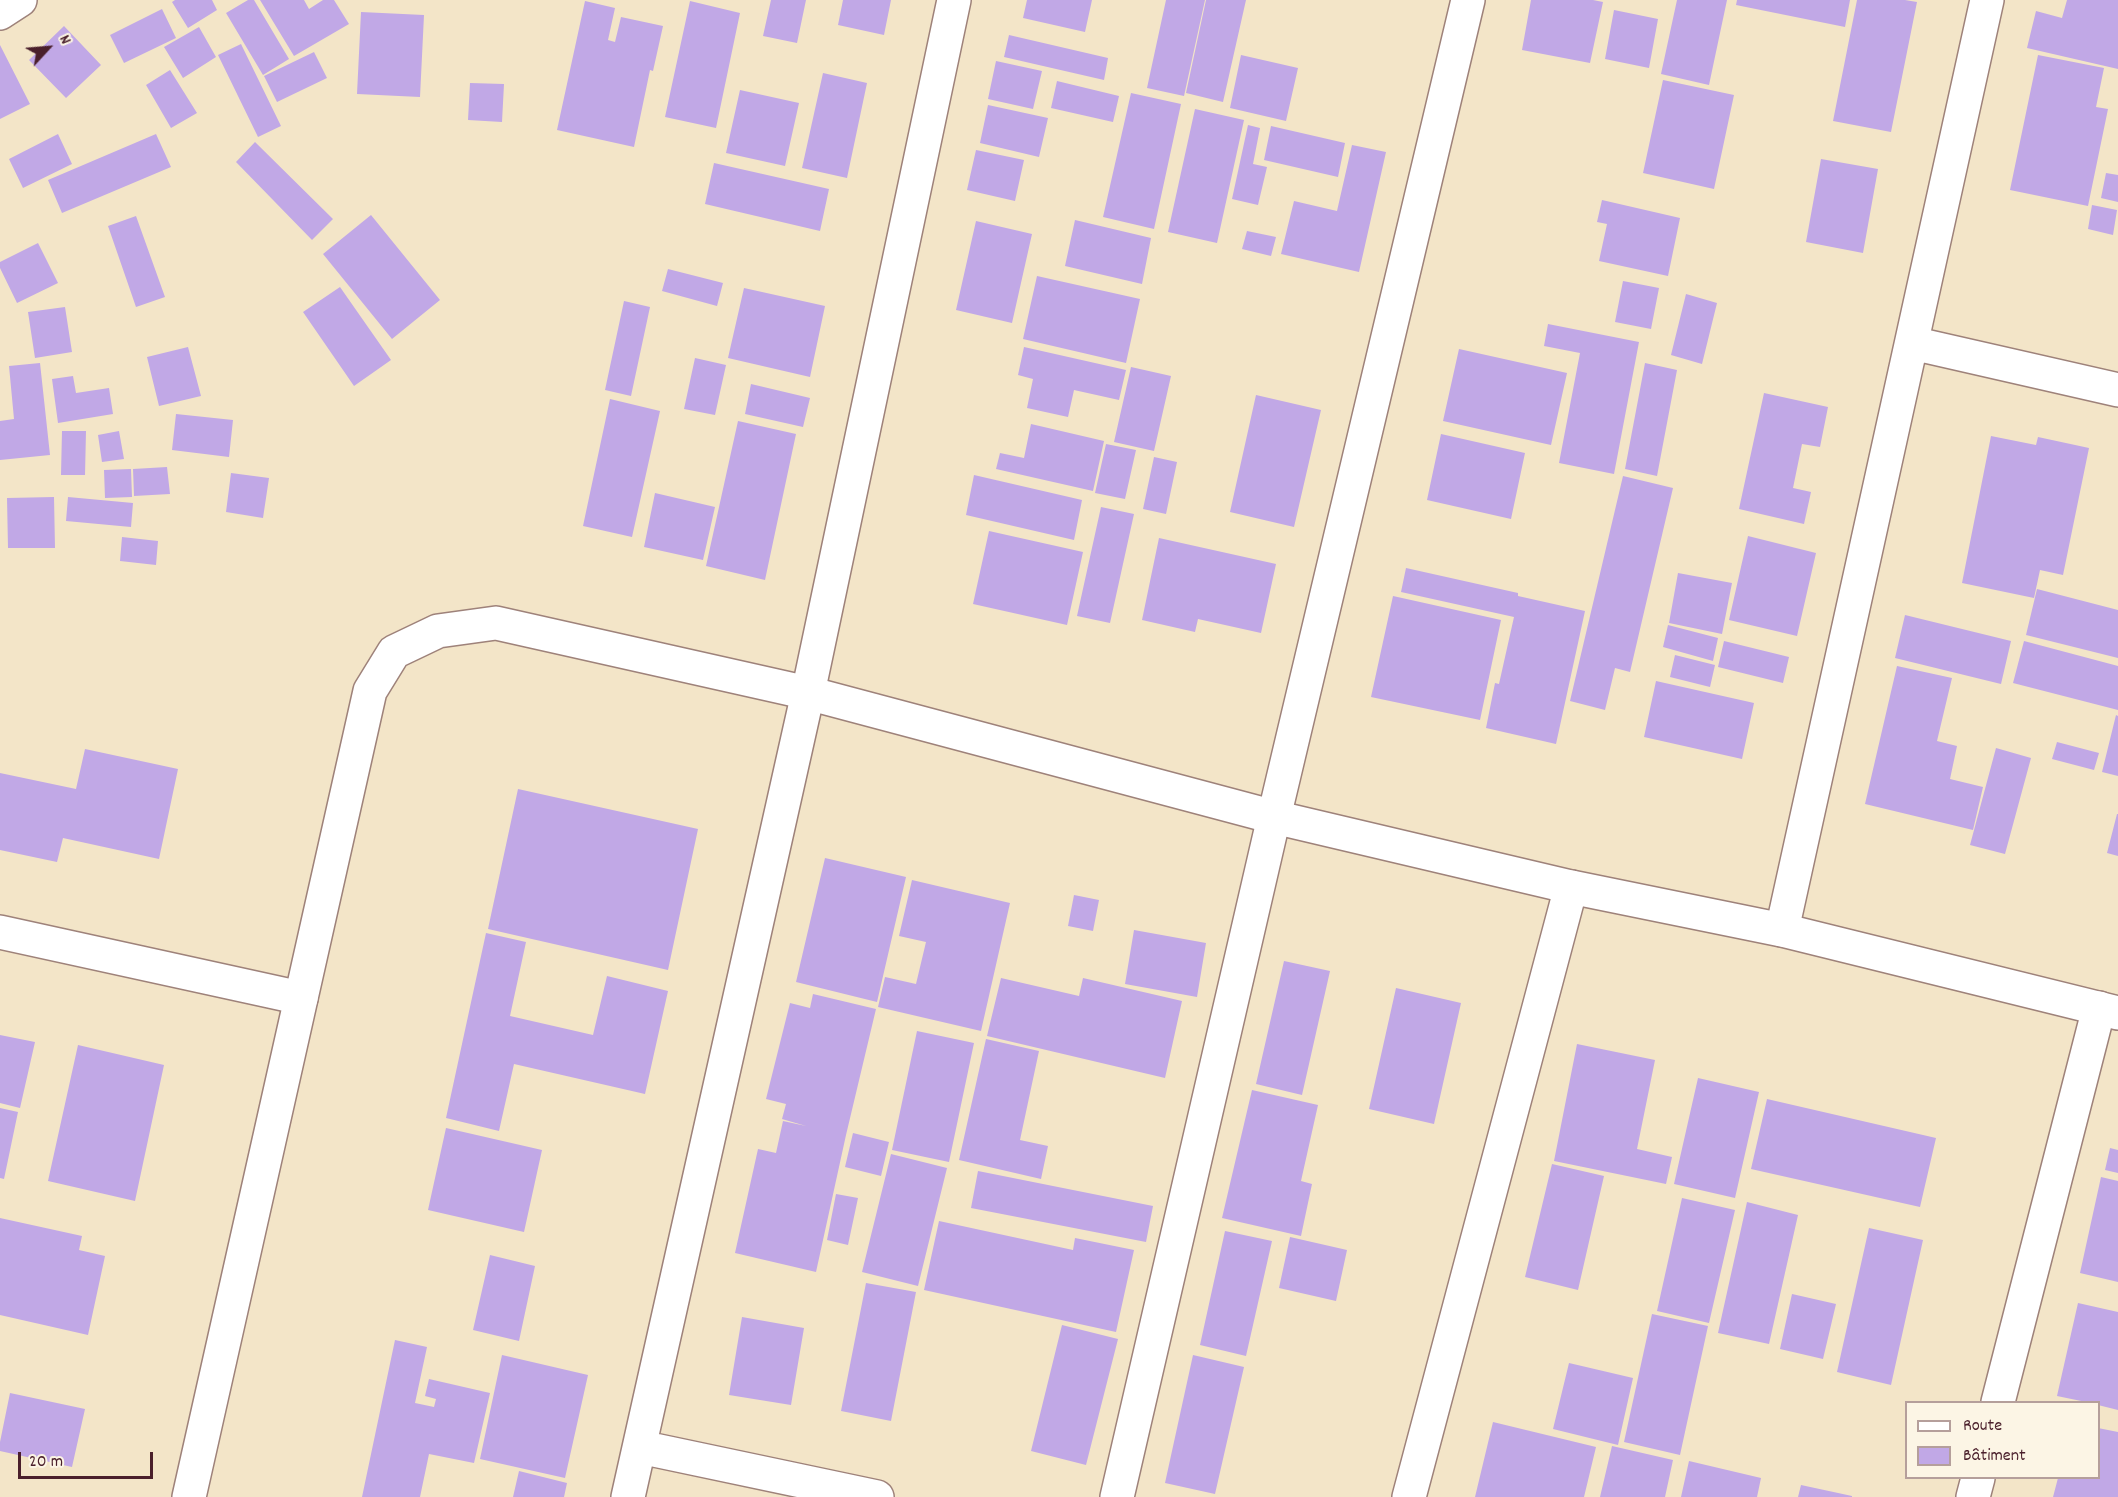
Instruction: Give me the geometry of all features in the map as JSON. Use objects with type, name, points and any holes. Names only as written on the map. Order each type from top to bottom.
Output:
[{"type":"street","points":[[0,13],[20,0]]},
{"type":"street","points":[[628,1497],[808,693],[954,0]]},
{"type":"street","points":[[1117,1497],[1274,817],[1468,0]]},
{"type":"street","points":[[1782,930],[1987,0]]},
{"type":"street","points":[[1912,343],[2118,390]]},
{"type":"street","points":[[189,1497],[370,691],[394,652],[438,631],[496,623],[808,693],[1274,817],[1571,887],[1782,930],[2109,1011],[1998,1401]]},
{"type":"street","points":[[1409,1497],[1571,887]]},
{"type":"street","points":[[0,932],[301,998]]},
{"type":"street","points":[[640,1447],[877,1497]]},
{"type":"street","points":[[1973,1497],[1978,1479]]},
{"type":"building","points":[[175,0],[212,0],[217,10],[188,28],[172,2]]},
{"type":"building","points":[[248,0],[254,0],[289,59],[263,75],[226,13]]},
{"type":"building","points":[[260,0],[304,0],[309,9],[323,0],[334,0],[349,24],[294,56]]},
{"type":"building","points":[[771,0],[806,0],[797,43],[763,36]]},
{"type":"building","points":[[843,0],[891,0],[884,35],[838,25]]},
{"type":"building","points":[[1027,0],[1092,0],[1085,32],[1023,18]]},
{"type":"building","points":[[1166,0],[1205,0],[1184,96],[1147,88]]},
{"type":"building","points":[[1206,0],[1246,0],[1223,102],[1186,93]]},
{"type":"building","points":[[1531,0],[1603,2],[1590,63],[1522,50]]},
{"type":"building","points":[[1677,0],[1727,0],[1709,85],[1661,74]]},
{"type":"building","points":[[1737,0],[1850,0],[1845,27],[1736,5]]},
{"type":"building","points":[[1857,0],[1917,2],[1891,132],[1833,121]]},
{"type":"building","points":[[2067,0],[2118,0],[2118,69],[2027,48],[2036,11],[2062,18]]},
{"type":"building","points":[[585,1],[615,8],[608,40],[615,42],[621,17],[663,26],[653,71],[650,70],[634,147],[557,130]]},
{"type":"building","points":[[690,1],[740,13],[716,128],[665,117]]},
{"type":"building","points":[[162,9],[176,38],[124,63],[110,35]]},
{"type":"building","points":[[1614,10],[1658,19],[1649,68],[1605,59]]},
{"type":"building","points":[[361,12],[424,15],[420,97],[357,94]]},
{"type":"building","points":[[64,26],[101,65],[66,98],[29,60]]},
{"type":"building","points":[[199,27],[216,57],[183,78],[164,47]]},
{"type":"building","points":[[1009,35],[1108,58],[1104,80],[1004,57]]},
{"type":"building","points":[[241,44],[281,126],[258,137],[218,55]]},
{"type":"building","points":[[0,45],[30,104],[0,119]]},
{"type":"building","points":[[314,52],[327,78],[277,102],[264,76]]},
{"type":"building","points":[[1241,55],[1298,68],[1286,121],[1230,108]]},
{"type":"building","points":[[2038,55],[2104,68],[2096,107],[2108,109],[2088,206],[2010,190]]},
{"type":"building","points":[[996,61],[1042,71],[1033,109],[988,99]]},
{"type":"building","points":[[170,70],[197,113],[171,128],[146,85]]},
{"type":"building","points":[[823,73],[867,83],[847,178],[802,168]]},
{"type":"building","points":[[1663,80],[1734,95],[1714,189],[1643,173]]},
{"type":"building","points":[[1057,81],[1119,96],[1113,122],[1051,108]]},
{"type":"building","points":[[470,83],[504,84],[502,122],[468,120]]},
{"type":"building","points":[[740,90],[799,103],[785,166],[726,153]]},
{"type":"building","points":[[1131,93],[1181,104],[1154,229],[1103,217]]},
{"type":"building","points":[[988,105],[1048,118],[1039,157],[980,143]]},
{"type":"building","points":[[1195,109],[1244,120],[1217,243],[1168,232]]},
{"type":"building","points":[[1248,125],[1260,128],[1253,164],[1267,167],[1258,205],[1232,199]]},
{"type":"building","points":[[1271,126],[1345,143],[1338,177],[1264,160]]},
{"type":"building","points":[[58,134],[72,164],[23,188],[9,159]]},
{"type":"building","points":[[156,134],[171,167],[62,213],[48,180]]},
{"type":"building","points":[[255,142],[333,219],[312,240],[236,162]]},
{"type":"building","points":[[1352,145],[1386,152],[1359,272],[1281,254],[1294,201],[1337,211]]},
{"type":"building","points":[[976,150],[1024,160],[1015,201],[967,190]]},
{"type":"building","points":[[1821,159],[1878,169],[1863,253],[1806,242]]},
{"type":"building","points":[[714,163],[829,189],[820,231],[705,204]]},
{"type":"building","points":[[2106,173],[2118,175],[2118,202],[2101,198]]},
{"type":"building","points":[[1602,200],[1680,218],[1668,276],[1599,261],[1607,224],[1597,222]]},
{"type":"building","points":[[2092,205],[2117,210],[2113,235],[2088,229]]},
{"type":"building","points":[[371,215],[440,300],[392,339],[323,254]]},
{"type":"building","points":[[136,216],[165,297],[136,307],[108,226]]},
{"type":"building","points":[[1075,220],[1151,238],[1142,284],[1065,266]]},
{"type":"building","points":[[976,221],[1032,234],[1012,323],[956,310]]},
{"type":"building","points":[[1247,231],[1276,237],[1271,256],[1242,249]]},
{"type":"building","points":[[38,243],[58,283],[17,303],[0,268],[0,262]]},
{"type":"building","points":[[668,269],[723,283],[717,306],[662,291]]},
{"type":"building","points":[[1037,276],[1140,299],[1126,363],[1023,339]]},
{"type":"building","points":[[1623,281],[1659,288],[1651,329],[1615,322]]},
{"type":"building","points":[[340,287],[391,360],[354,386],[303,312]]},
{"type":"building","points":[[744,288],[825,306],[810,377],[728,358]]},
{"type":"building","points":[[1686,294],[1717,303],[1702,364],[1671,355]]},
{"type":"building","points":[[624,301],[650,307],[631,396],[605,390]]},
{"type":"building","points":[[65,307],[72,352],[35,358],[28,312]]},
{"type":"building","points":[[1548,324],[1639,342],[1614,474],[1559,463],[1580,353],[1544,346]]},
{"type":"building","points":[[188,347],[201,396],[159,406],[147,357]]},
{"type":"building","points":[[1024,347],[1126,370],[1119,400],[1074,390],[1068,417],[1027,408],[1033,379],[1018,375]]},
{"type":"building","points":[[1459,349],[1567,373],[1551,445],[1443,421]]},
{"type":"building","points":[[695,358],[726,365],[715,415],[684,409]]},
{"type":"building","points":[[40,363],[50,455],[0,460],[0,421],[14,419],[9,366]]},
{"type":"building","points":[[1645,363],[1677,370],[1657,476],[1625,469]]},
{"type":"building","points":[[1131,367],[1171,376],[1154,451],[1114,442]]},
{"type":"building","points":[[73,376],[76,393],[109,388],[113,414],[58,423],[52,379]]},
{"type":"building","points":[[751,384],[810,398],[803,427],[745,414]]},
{"type":"building","points":[[1764,393],[1828,407],[1820,447],[1802,444],[1793,488],[1811,492],[1804,524],[1739,509]]},
{"type":"building","points":[[1256,395],[1321,410],[1294,527],[1230,512]]},
{"type":"building","points":[[610,399],[660,411],[632,537],[583,526]]},
{"type":"building","points":[[176,414],[233,420],[229,457],[172,450]]},
{"type":"building","points":[[738,421],[796,434],[765,580],[706,566]]},
{"type":"building","points":[[1031,424],[1104,441],[1093,491],[996,469],[1000,453],[1024,458]]},
{"type":"building","points":[[62,431],[86,431],[85,475],[61,475]]},
{"type":"building","points":[[119,431],[124,459],[102,462],[98,435]]},
{"type":"building","points":[[1441,434],[1525,453],[1511,519],[1427,500]]},
{"type":"building","points":[[1991,436],[2036,445],[2038,437],[2089,448],[2063,575],[2040,570],[2034,598],[1962,583]]},
{"type":"building","points":[[1106,444],[1136,450],[1125,499],[1095,493]]},
{"type":"building","points":[[1154,457],[1177,462],[1166,514],[1143,509]]},
{"type":"building","points":[[167,467],[170,494],[134,496],[133,469]]},
{"type":"building","points":[[131,469],[132,497],[105,498],[104,470]]},
{"type":"building","points":[[231,473],[269,478],[263,518],[226,512]]},
{"type":"building","points":[[974,475],[1082,500],[1074,540],[966,515]]},
{"type":"building","points":[[1623,476],[1673,488],[1630,672],[1615,668],[1605,710],[1570,701]]},
{"type":"building","points":[[655,493],[715,507],[703,560],[644,547]]},
{"type":"building","points":[[54,497],[55,548],[8,548],[7,498]]},
{"type":"building","points":[[68,497],[133,503],[131,527],[66,521]]},
{"type":"building","points":[[1101,507],[1134,514],[1110,623],[1077,616]]},
{"type":"building","points":[[989,531],[1083,552],[1067,625],[973,604]]},
{"type":"building","points":[[1748,536],[1816,553],[1797,636],[1729,620]]},
{"type":"building","points":[[122,537],[158,541],[156,565],[120,561]]},
{"type":"building","points":[[1159,538],[1276,564],[1261,633],[1198,619],[1195,632],[1142,620]]},
{"type":"building","points":[[1406,568],[1518,593],[1518,596],[1585,611],[1556,744],[1486,728],[1495,683],[1499,684],[1514,617],[1401,592]]},
{"type":"building","points":[[1678,573],[1732,583],[1722,634],[1669,623]]},
{"type":"building","points":[[2037,589],[2118,610],[2118,658],[2026,635]]},
{"type":"building","points":[[1393,596],[1501,620],[1480,720],[1371,697]]},
{"type":"building","points":[[1905,615],[2011,641],[2001,684],[1895,658]]},
{"type":"building","points":[[1668,625],[1718,638],[1713,661],[1663,647]]},
{"type":"building","points":[[1724,641],[1789,657],[1783,683],[1718,667]]},
{"type":"building","points":[[2024,641],[2118,666],[2118,710],[2013,683]]},
{"type":"building","points":[[1675,655],[1715,665],[1710,687],[1670,677]]},
{"type":"building","points":[[1897,666],[1952,678],[1937,741],[1957,746],[1950,779],[1983,787],[1973,830],[1865,804]]},
{"type":"building","points":[[1656,681],[1754,703],[1742,759],[1644,737]]},
{"type":"building","points":[[2116,715],[2118,716],[2118,776],[2102,772]]},
{"type":"building","points":[[2057,742],[2099,753],[2094,770],[2052,759]]},
{"type":"building","points":[[1996,748],[2031,758],[2005,854],[1970,845]]},
{"type":"building","points":[[85,749],[178,769],[159,859],[63,838],[57,862],[0,850],[0,773],[76,789]]},
{"type":"building","points":[[518,789],[698,829],[668,970],[488,929]]},
{"type":"building","points":[[2118,814],[2118,856],[2107,853]]},
{"type":"building","points":[[825,858],[906,877],[877,1002],[796,982]]},
{"type":"building","points":[[912,880],[1010,903],[981,1031],[878,1007],[885,977],[916,984],[926,942],[899,936]]},
{"type":"building","points":[[1074,895],[1099,900],[1093,931],[1068,926]]},
{"type":"building","points":[[1134,930],[1206,943],[1197,997],[1125,984]]},
{"type":"building","points":[[486,933],[526,942],[510,1016],[593,1035],[607,976],[668,991],[645,1094],[514,1064],[499,1131],[446,1118]]},
{"type":"building","points":[[1284,961],[1330,971],[1302,1095],[1256,1084]]},
{"type":"building","points":[[1001,978],[1079,996],[1083,978],[1182,1001],[1165,1078],[987,1036]]},
{"type":"building","points":[[1396,988],[1461,1003],[1434,1124],[1369,1109]]},
{"type":"building","points":[[813,994],[876,1009],[816,1272],[735,1253],[758,1149],[776,1153],[783,1121],[806,1126],[782,1119],[786,1104],[766,1099],[790,1003],[810,1008]]},
{"type":"building","points":[[917,1031],[974,1043],[949,1162],[892,1150]]},
{"type":"building","points":[[0,1035],[35,1042],[20,1108],[0,1103]]},
{"type":"building","points":[[986,1039],[1039,1051],[1020,1140],[1048,1146],[1041,1179],[959,1160]]},
{"type":"building","points":[[1577,1044],[1655,1060],[1637,1149],[1672,1157],[1666,1184],[1554,1161]]},
{"type":"building","points":[[78,1045],[164,1065],[135,1201],[48,1181]]},
{"type":"building","points":[[1698,1078],[1759,1092],[1735,1198],[1674,1184]]},
{"type":"building","points":[[1252,1090],[1318,1105],[1301,1181],[1312,1184],[1301,1236],[1222,1218]]},
{"type":"building","points":[[1767,1099],[1936,1138],[1920,1207],[1751,1169]]},
{"type":"building","points":[[0,1108],[18,1112],[4,1179],[0,1178]]},
{"type":"building","points":[[446,1128],[542,1150],[524,1232],[428,1210]]},
{"type":"building","points":[[853,1133],[889,1142],[881,1176],[845,1167]]},
{"type":"building","points":[[2110,1148],[2118,1150],[2118,1173],[2105,1170]]},
{"type":"building","points":[[891,1154],[947,1168],[918,1286],[862,1272]]},
{"type":"building","points":[[1552,1164],[1604,1176],[1578,1290],[1525,1277]]},
{"type":"building","points":[[978,1171],[1153,1206],[1146,1242],[971,1208]]},
{"type":"building","points":[[2101,1177],[2118,1181],[2118,1282],[2080,1273]]},
{"type":"building","points":[[836,1194],[858,1198],[848,1245],[827,1240]]},
{"type":"building","points":[[1682,1198],[1735,1210],[1709,1323],[1657,1311]]},
{"type":"building","points":[[1747,1202],[1798,1215],[1769,1344],[1718,1333]]},
{"type":"building","points":[[0,1218],[82,1236],[79,1250],[105,1256],[88,1335],[0,1315]]},
{"type":"building","points":[[939,1221],[1073,1250],[1075,1238],[1134,1250],[1116,1332],[924,1290]]},
{"type":"building","points":[[1869,1228],[1923,1240],[1891,1385],[1837,1372]]},
{"type":"building","points":[[1225,1231],[1272,1241],[1246,1356],[1200,1345]]},
{"type":"building","points":[[1290,1237],[1347,1250],[1336,1301],[1279,1288]]},
{"type":"building","points":[[490,1255],[535,1266],[519,1341],[473,1330]]},
{"type":"building","points":[[866,1283],[916,1292],[891,1421],[841,1411]]},
{"type":"building","points":[[1792,1294],[1836,1304],[1823,1359],[1780,1349]]},
{"type":"building","points":[[2078,1303],[2118,1312],[2118,1410],[2100,1406],[2100,1401],[2081,1401],[2057,1396]]},
{"type":"building","points":[[1652,1314],[1708,1326],[1680,1455],[1624,1442]]},
{"type":"building","points":[[742,1317],[804,1328],[791,1405],[729,1395]]},
{"type":"building","points":[[1062,1325],[1118,1339],[1086,1465],[1031,1451]]},
{"type":"building","points":[[395,1340],[427,1347],[415,1403],[434,1407],[436,1399],[425,1396],[429,1379],[490,1393],[474,1463],[429,1454],[420,1497],[362,1497]]},
{"type":"building","points":[[502,1355],[588,1375],[565,1478],[480,1459]]},
{"type":"building","points":[[1193,1355],[1244,1367],[1215,1494],[1165,1483]]},
{"type":"building","points":[[1569,1363],[1633,1378],[1618,1445],[1553,1429]]},
{"type":"building","points":[[10,1393],[85,1409],[72,1467],[0,1451]]},
{"type":"building","points":[[1493,1422],[1596,1447],[1584,1497],[1475,1497]]},
{"type":"building","points":[[2100,1428],[2118,1432],[2118,1497],[2053,1497],[2058,1479],[2100,1479]]},
{"type":"building","points":[[1612,1446],[1673,1460],[1665,1497],[1600,1497]]},
{"type":"building","points":[[1689,1461],[1761,1478],[1757,1497],[1681,1497]]},
{"type":"building","points":[[519,1471],[567,1483],[564,1497],[513,1497]]},
{"type":"building","points":[[1801,1485],[1852,1496],[1852,1497],[1798,1497]]}]
